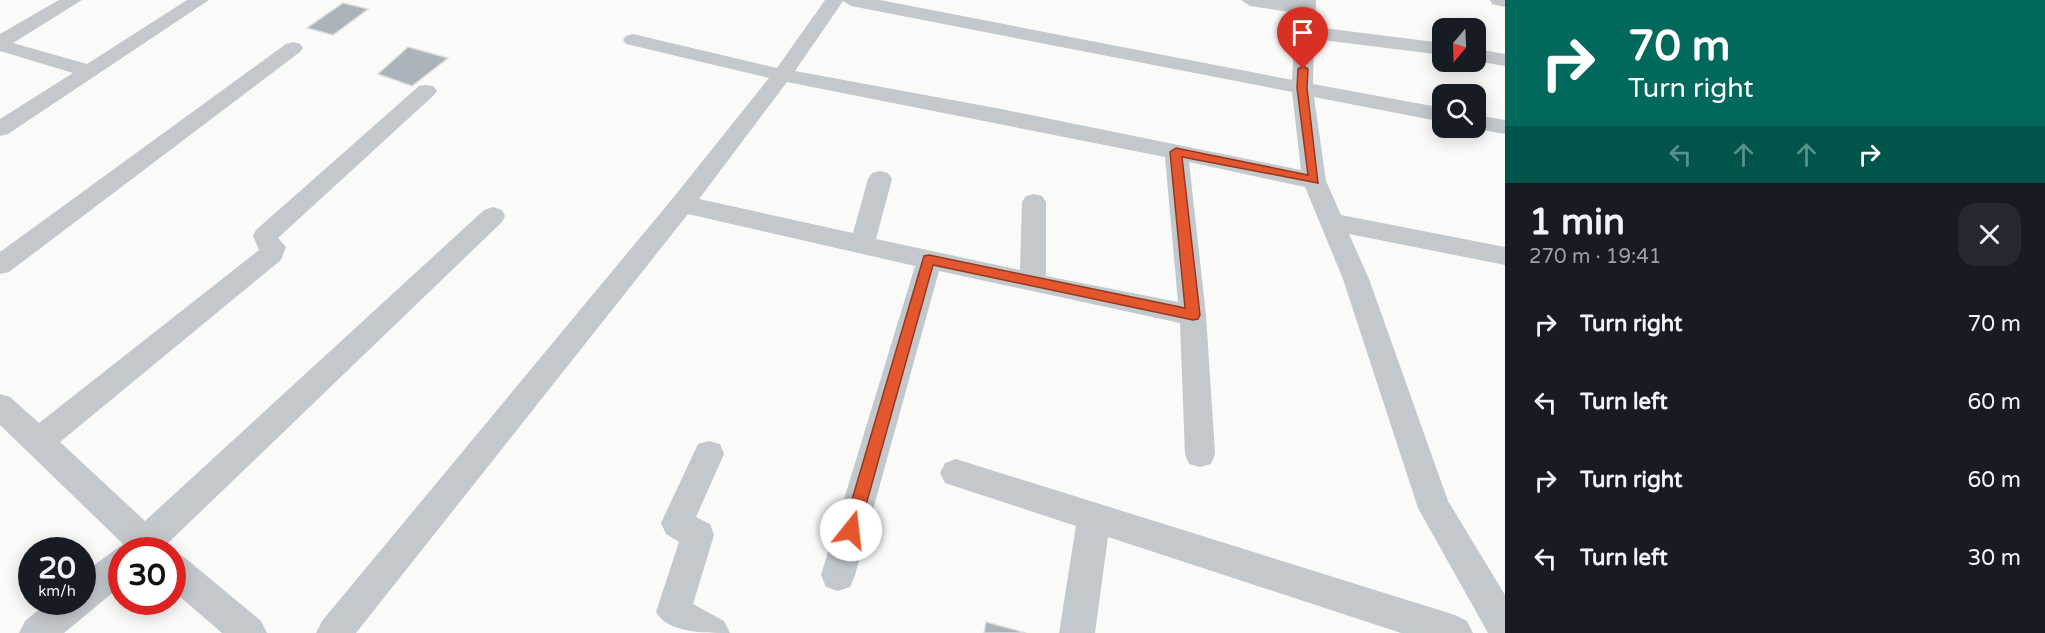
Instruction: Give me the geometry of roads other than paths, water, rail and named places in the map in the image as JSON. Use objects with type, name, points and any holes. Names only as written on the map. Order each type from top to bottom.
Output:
[{"type":"street","points":[[0,43],[73,0]]},
{"type":"street","points":[[0,129],[200,0]]},
{"type":"street","points":[[334,633],[682,204],[782,75],[834,0]]},
{"type":"street","points":[[851,0],[1432,114]]},
{"type":"street","points":[[1250,0],[1306,5],[1302,88],[1314,181],[1334,222],[1434,508],[1505,628]]},
{"type":"street","points":[[1499,0],[1505,1]]},
{"type":"street","points":[[1305,32],[1432,48]]},
{"type":"street","points":[[633,40],[782,75],[1314,181]]},
{"type":"street","points":[[0,43],[90,71]]},
{"type":"street","points":[[0,265],[293,48]]},
{"type":"street","points":[[1486,57],[1505,60]]},
{"type":"street","points":[[38,442],[266,258],[273,247],[266,242],[265,236],[426,92]]},
{"type":"street","points":[[1486,124],[1505,127]]},
{"type":"street","points":[[1176,152],[1193,315],[1200,454]]},
{"type":"street","points":[[861,245],[880,179]]},
{"type":"street","points":[[1033,284],[1034,202]]},
{"type":"street","points":[[682,204],[1033,284],[1193,315]]},
{"type":"street","points":[[155,537],[493,216]]},
{"type":"street","points":[[1334,222],[1505,256]]},
{"type":"street","points":[[838,575],[929,260]]},
{"type":"street","points":[[0,406],[38,442],[125,537]]},
{"type":"street","points":[[709,454],[677,523],[698,535],[666,623],[712,633]]},
{"type":"street","points":[[956,473],[1455,633]]},
{"type":"street","points":[[1077,633],[1094,517]]},
{"type":"street","points":[[96,585],[108,576]]},
{"type":"street","points":[[186,579],[249,633]]},
{"type":"street","points":[[37,633],[59,615]]}]
